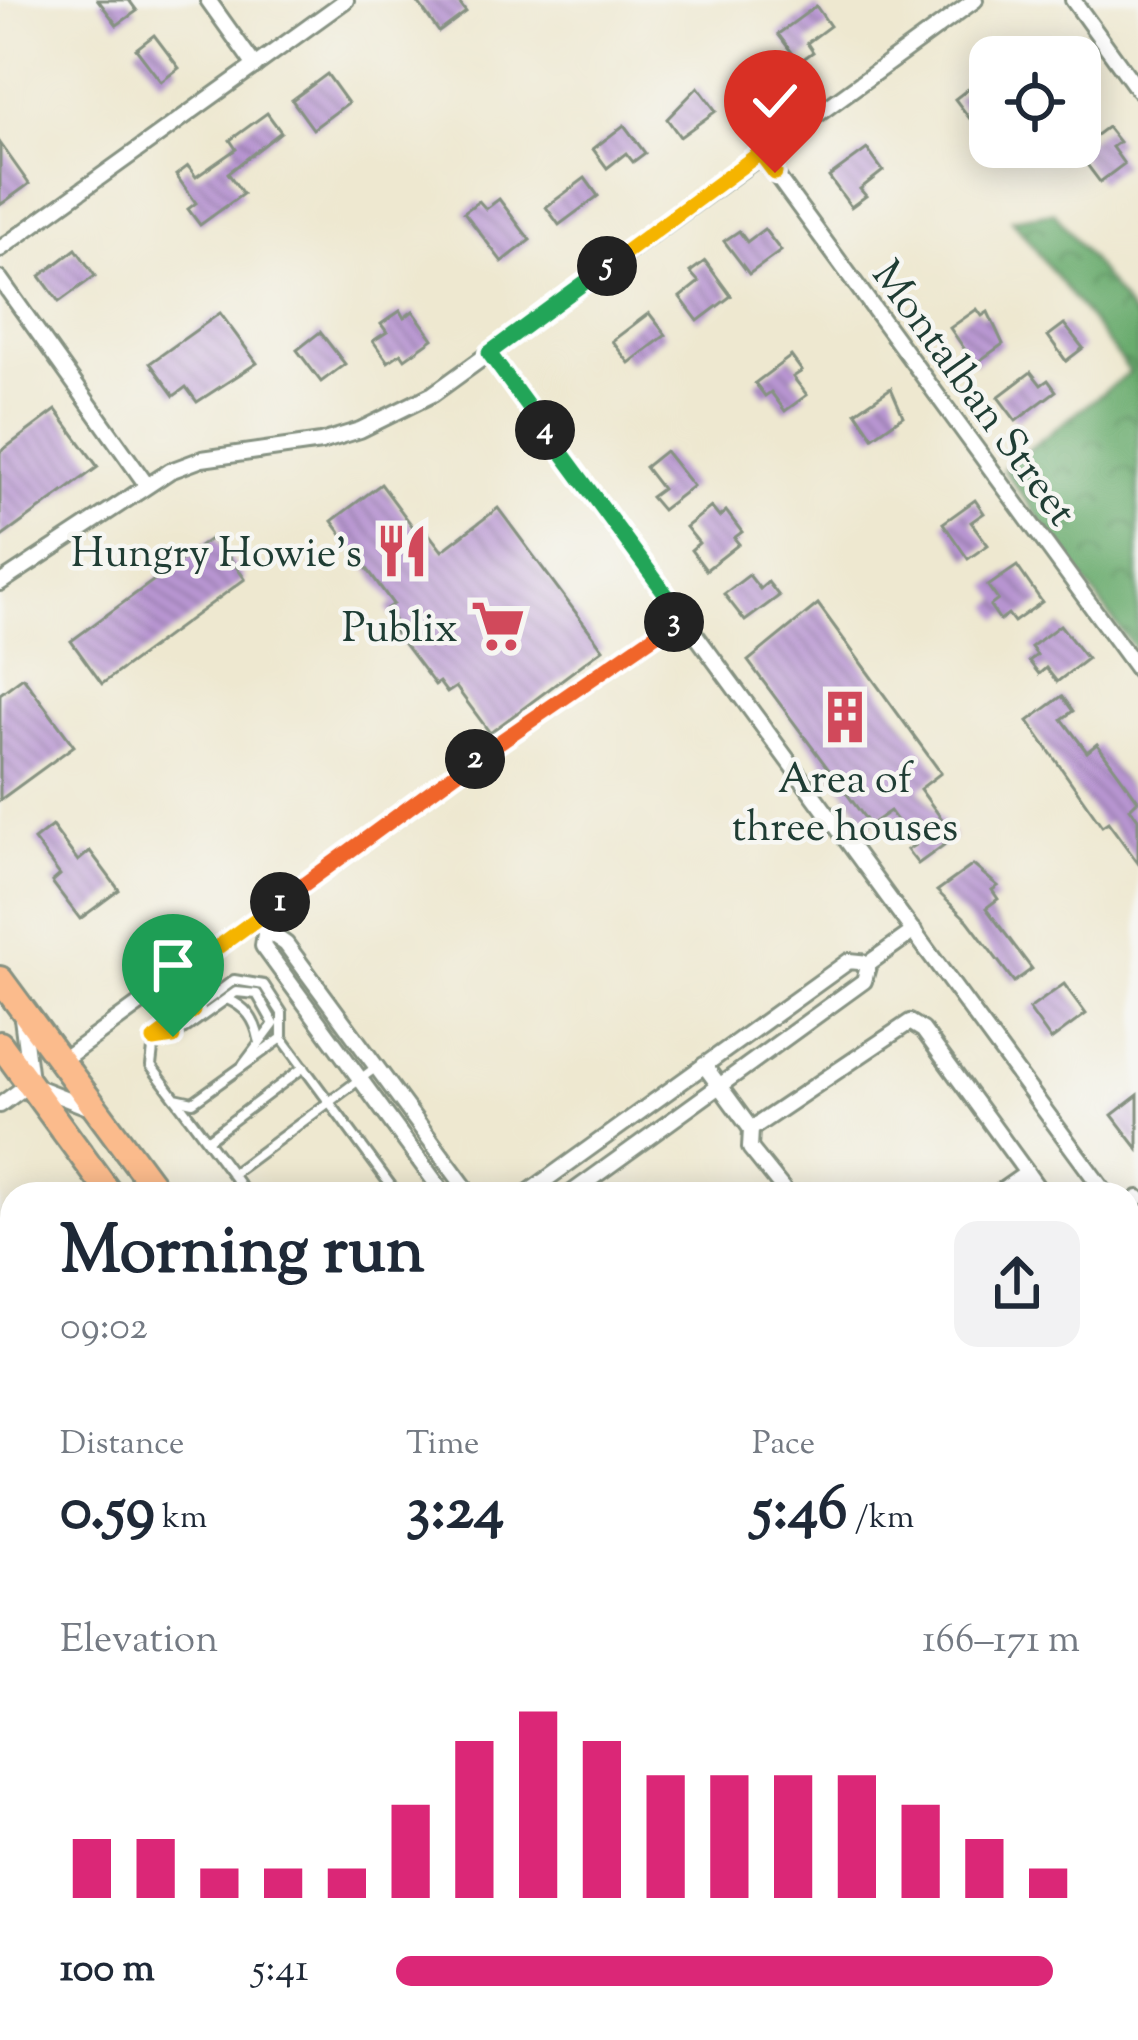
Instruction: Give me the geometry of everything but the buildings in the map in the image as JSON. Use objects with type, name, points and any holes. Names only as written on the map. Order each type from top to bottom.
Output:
[{"type":"highway","points":[[0,979],[150,1182]]},
{"type":"highway","points":[[0,1044],[101,1182]]},
{"type":"street","points":[[208,0],[255,66]]},
{"type":"street","points":[[0,249],[346,0]]},
{"type":"street","points":[[0,584],[146,484],[202,459],[321,442],[360,430],[433,394],[975,0]]},
{"type":"street","points":[[1073,0],[1138,90]]},
{"type":"street","name":"Montalban Street","points":[[760,153],[1138,670]]},
{"type":"street","points":[[0,279],[146,484]]},
{"type":"street","points":[[489,353],[1097,1182]]},
{"type":"street","points":[[61,1061],[682,616]]},
{"type":"street","points":[[253,921],[265,934],[286,944],[461,1182]]},
{"type":"street","points":[[542,1182],[849,961],[869,963],[914,932]]},
{"type":"street","points":[[265,934],[263,946],[435,1182]]},
{"type":"street","points":[[587,1182],[864,982],[869,963]]},
{"type":"street","points":[[19,1004],[29,1046],[29,1084]]},
{"type":"street","points":[[751,1129],[910,1022],[923,1030],[1033,1182]]},
{"type":"street","points":[[704,1064],[751,1129],[750,1148],[777,1182]]},
{"type":"street","points":[[0,1105],[29,1084],[57,1091],[103,1119]]},
{"type":"street","points":[[1014,1182],[1027,1173]]},
{"type":"lane","points":[[238,1182],[151,1066],[154,1040],[234,980],[264,985],[282,1013],[281,1037],[388,1182]]},
{"type":"lane","points":[[170,982],[193,1011]]},
{"type":"lane","points":[[154,1040],[173,1037],[236,992],[257,994],[274,1024],[244,1065]]},
{"type":"lane","points":[[227,999],[240,1004],[256,1023],[259,1041]]},
{"type":"lane","points":[[175,1098],[193,1102],[281,1037]]},
{"type":"lane","points":[[207,1141],[304,1067]]},
{"type":"lane","points":[[232,1174],[376,1067]]},
{"type":"green space","points":[[1054,212],[1138,322],[1138,654],[1003,469],[1130,372],[1012,219]]},
{"type":"place","name":"Hungry Howie's","points":[[402,551]]},
{"type":"place","name":"Publix","points":[[498,626]]},
{"type":"place","name":"Area of three houses","points":[[845,717]]},
{"type":"route","points":[[173,1037],[154,1040],[193,1011],[170,982],[475,759],[682,616],[489,353],[760,153],[775,173]]}]
